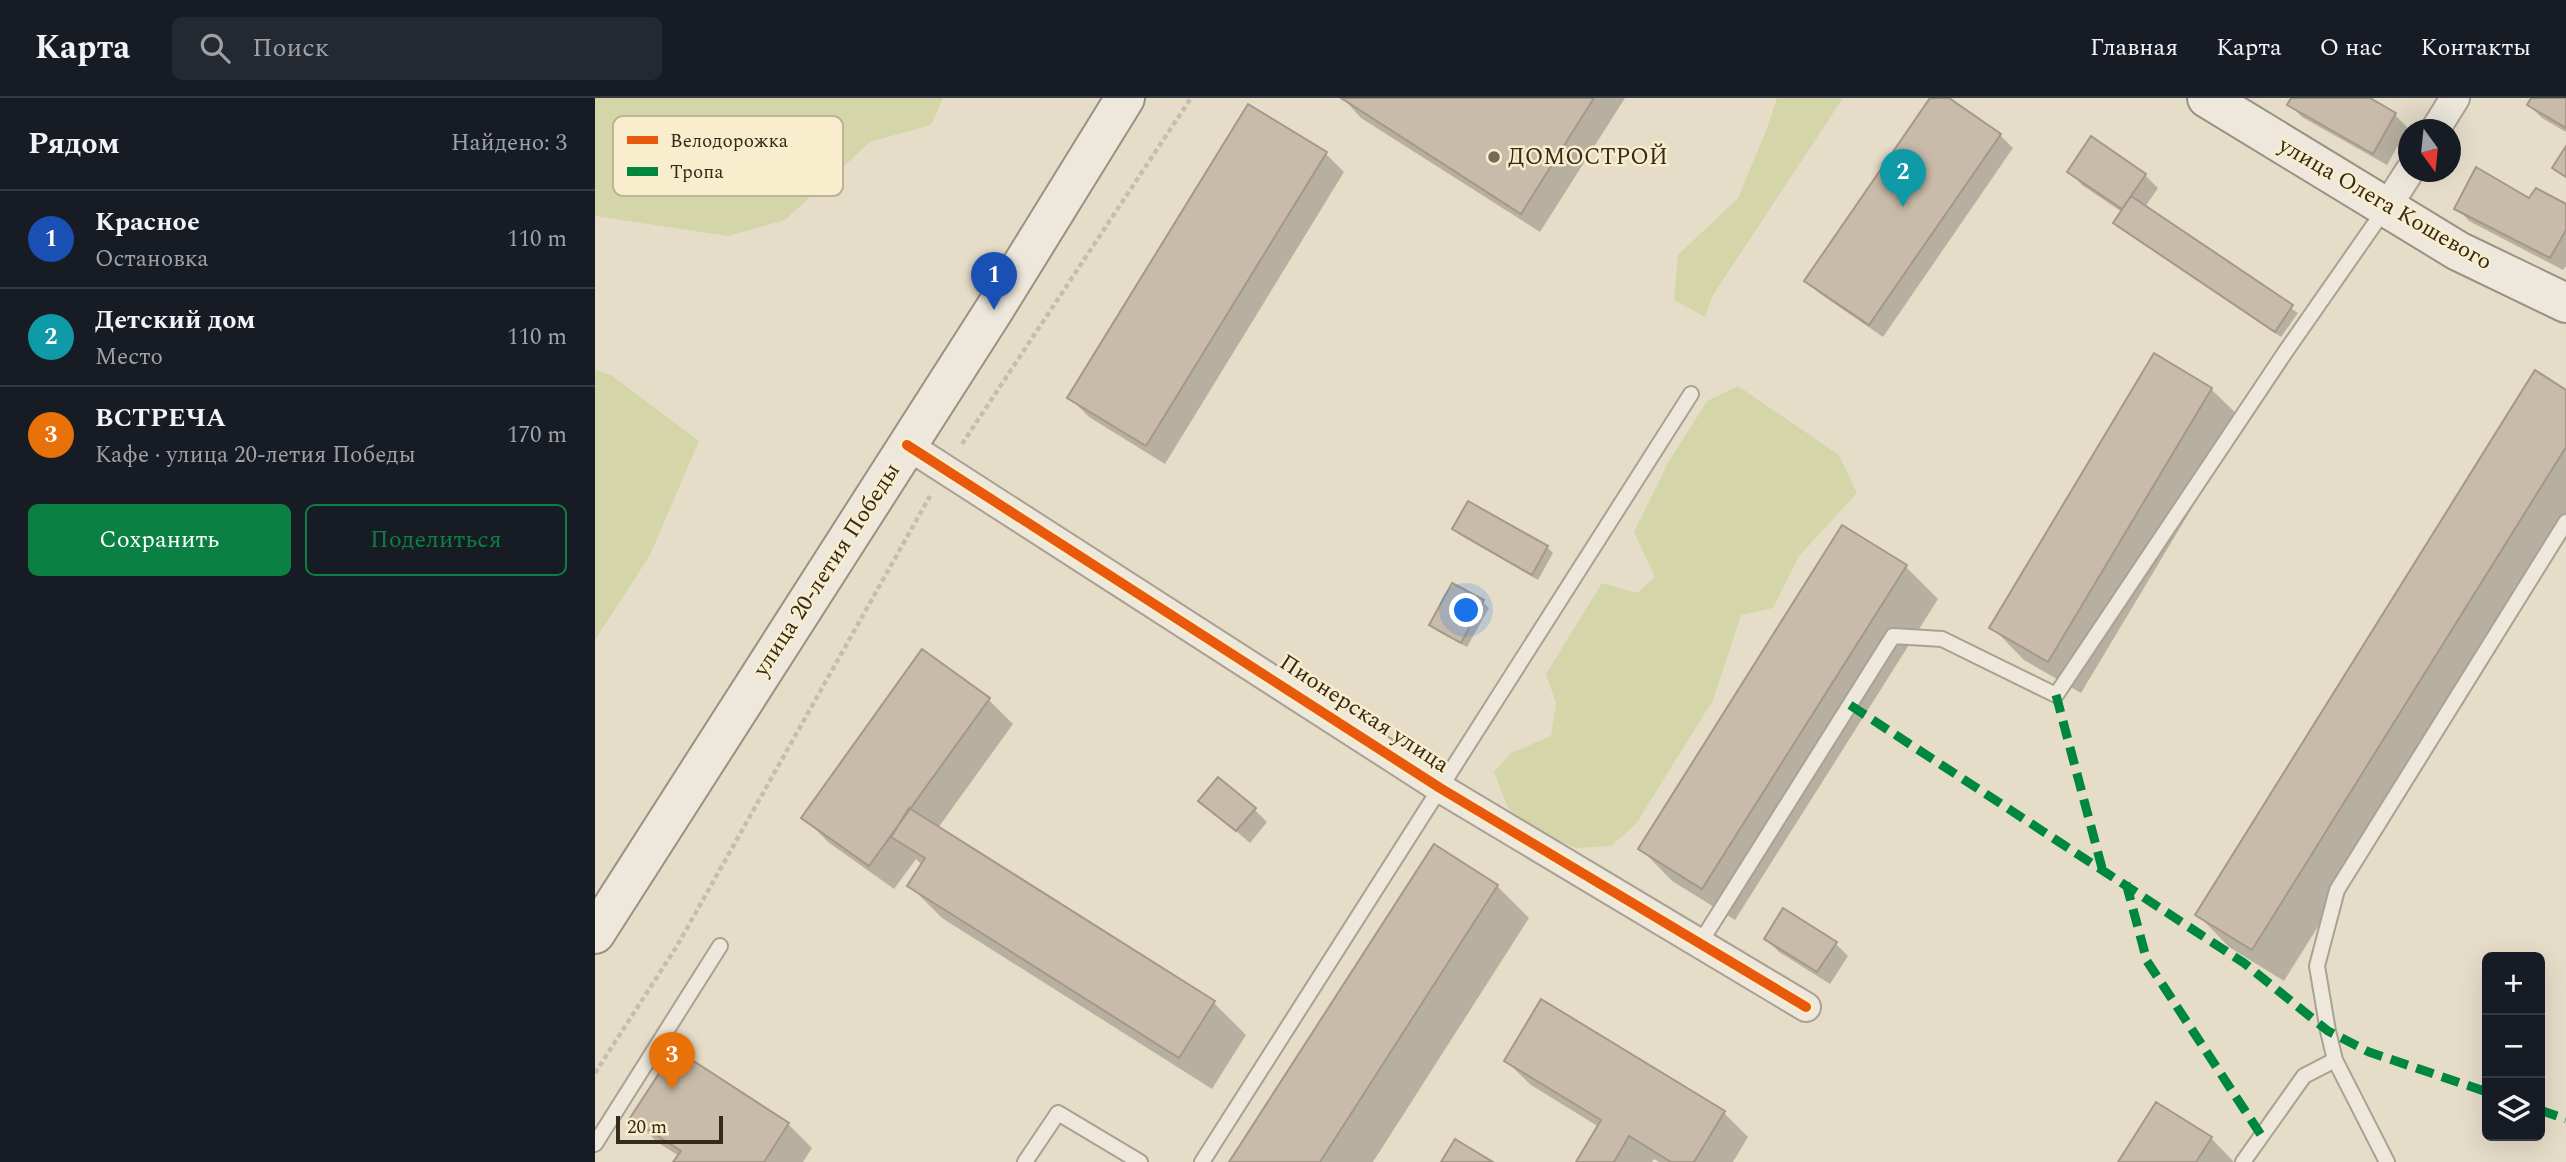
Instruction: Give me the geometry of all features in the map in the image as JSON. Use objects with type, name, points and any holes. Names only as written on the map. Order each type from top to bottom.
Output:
[{"type":"main road","name":"улица 20-летия Победы","points":[[595,934],[1125,98]]},
{"type":"main road","name":"улица Олега Кошевого","points":[[2207,98],[2458,251],[2566,303]]},
{"type":"street","points":[[2442,119],[2455,98]]},
{"type":"street","points":[[2386,208],[2403,182]]},
{"type":"street","name":"Пионерская улица","points":[[907,445],[1440,788],[1806,1007]]},
{"type":"lane","points":[[1700,943],[1893,636],[1942,639],[2056,695],[2286,351],[2386,208]]},
{"type":"lane","points":[[1202,1162],[1691,394]]},
{"type":"lane","points":[[2387,1162],[2335,1060],[2317,966],[2337,890],[2566,522]]},
{"type":"lane","points":[[595,1144],[720,946]]},
{"type":"lane","points":[[2243,1162],[2304,1076],[2335,1060]]},
{"type":"lane","points":[[1025,1162],[1058,1113],[1140,1162]]},
{"type":"path","points":[[595,1073],[677,946],[945,469],[1191,98]]},
{"type":"green space","points":[[595,98],[943,98],[931,125],[870,142],[843,167],[843,116],[613,116],[613,196],[811,196],[785,220],[728,236],[595,216]]},
{"type":"green space","points":[[1777,98],[1843,98],[1713,295],[1705,317],[1674,300],[1678,255],[1738,198]]},
{"type":"green space","points":[[595,370],[611,375],[699,441],[650,555],[595,640]]},
{"type":"green space","points":[[1738,386],[1839,455],[1857,493],[1799,556],[1773,608],[1741,615],[1713,700],[1636,824],[1611,846],[1576,848],[1534,830],[1508,808],[1494,772],[1511,753],[1551,736],[1556,703],[1546,674],[1602,583],[1637,593],[1655,577],[1634,532],[1668,463],[1707,401]]},
{"type":"building","name":"ДОМОСТРОЙ","points":[[1341,98],[1594,98],[1521,214]]},
{"type":"building","points":[[1930,98],[1949,98],[2001,134],[1869,325],[1804,281]]},
{"type":"building","points":[[2291,98],[2370,98],[2396,113],[2373,154],[2287,105]]},
{"type":"building","points":[[2531,98],[2566,98],[2566,128],[2527,105]]},
{"type":"building","points":[[1248,104],[1327,152],[1146,446],[1067,398]]},
{"type":"building","points":[[2091,136],[2146,174],[2122,209],[2067,172]]},
{"type":"building","points":[[2566,146],[2566,177],[2552,168]]},
{"type":"building","points":[[2476,167],[2529,198],[2536,188],[2566,204],[2566,230],[2550,258],[2454,209]]},
{"type":"building","points":[[2131,196],[2293,305],[2275,332],[2113,223]]},
{"type":"building","points":[[2154,353],[2212,388],[2048,662],[1989,628]]},
{"type":"building","points":[[2535,370],[2566,390],[2566,447],[2252,950],[2195,915]]},
{"type":"building","points":[[1468,501],[1548,546],[1532,575],[1452,529]]},
{"type":"building","points":[[1842,525],[1907,565],[1702,889],[1638,849]]},
{"type":"building","points":[[1452,583],[1484,600],[1461,643],[1429,625]]},
{"type":"building","points":[[922,649],[990,698],[869,866],[801,818]]},
{"type":"building","points":[[1218,777],[1256,808],[1236,831],[1198,801]]},
{"type":"building","points":[[909,808],[1215,1001],[1179,1058],[907,886],[925,858],[891,837]]},
{"type":"building","points":[[1434,844],[1498,885],[1320,1162],[1229,1162]]},
{"type":"building","points":[[1783,908],[1837,942],[1817,972],[1764,939]]},
{"type":"building","points":[[1541,999],[1725,1111],[1694,1162],[1671,1162],[1629,1136],[1614,1162],[1576,1162],[1601,1120],[1504,1061]]},
{"type":"building","points":[[675,1049],[789,1123],[764,1162],[673,1162],[681,1151],[630,1118]]},
{"type":"building","points":[[2156,1102],[2212,1137],[2196,1162],[2118,1162]]},
{"type":"building","points":[[1455,1139],[1493,1162],[1441,1162]]},
{"type":"marked path","points":[[2056,695],[2102,868]]},
{"type":"marked path","points":[[1850,705],[2244,963],[2328,1031],[2369,1052],[2482,1090]]},
{"type":"marked path","points":[[2126,883],[2147,961],[2261,1135]]},
{"type":"marked path","points":[[2545,1112],[2566,1119]]},
{"type":"cycle path","points":[[907,445],[1440,788],[1806,1007]]},
{"type":"place","name":"ДОМОСТРОЙ","points":[[1494,157]]},
{"type":"place","name":"Детский дом","points":[[1903,207]]},
{"type":"place","name":"Красное","points":[[994,310]]},
{"type":"place","name":"ВСТРЕЧА","points":[[672,1090]]}]
